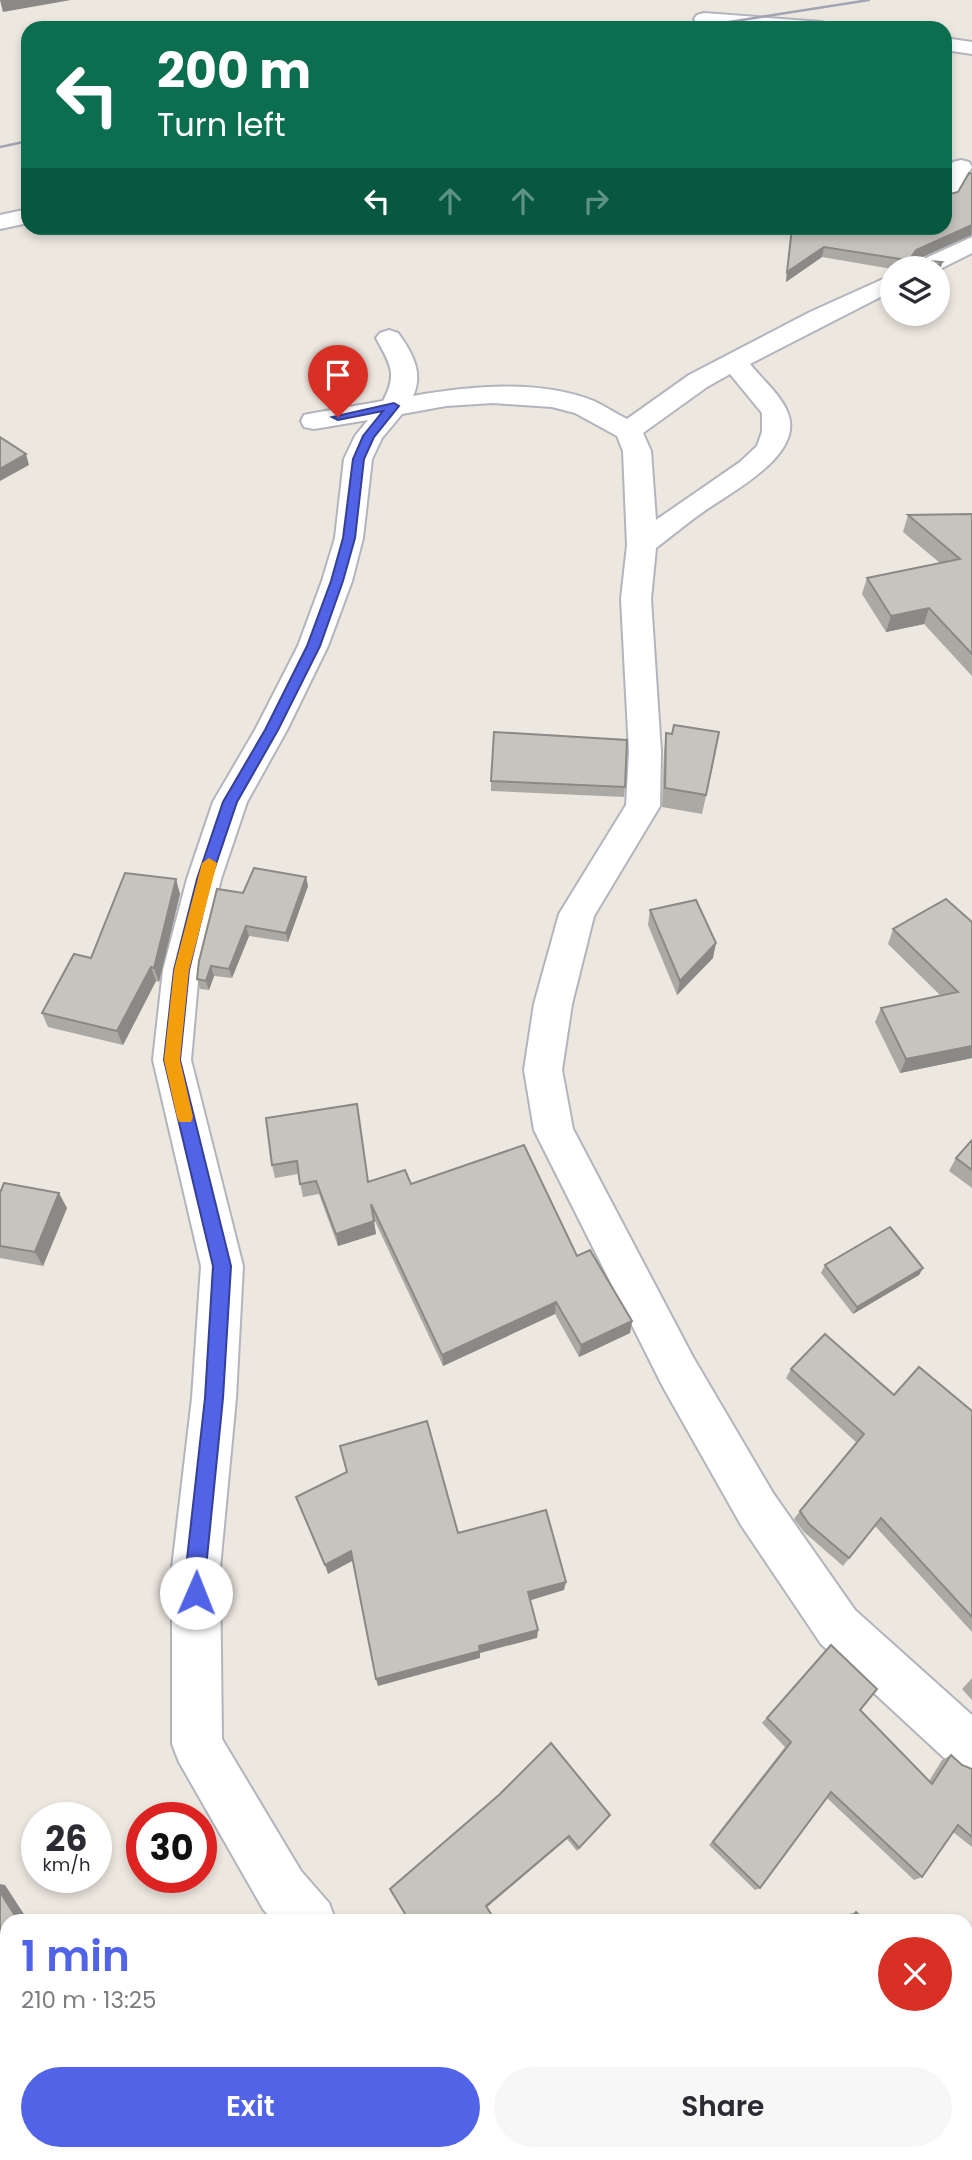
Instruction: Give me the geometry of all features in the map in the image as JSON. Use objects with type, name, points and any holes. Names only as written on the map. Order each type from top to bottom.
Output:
[{"type":"street","points":[[704,19],[730,21]]},
{"type":"street","points":[[952,45],[972,48]]},
{"type":"street","points":[[956,214],[959,167]]},
{"type":"street","points":[[0,222],[21,218]]},
{"type":"street","points":[[948,256],[972,244]]},
{"type":"street","points":[[628,430],[698,381],[880,288]]},
{"type":"street","points":[[303,1914],[282,1890],[197,1744],[196,1568],[214,1398],[222,1266],[172,1060],[181,970],[204,879],[230,802],[271,730],[313,646],[337,581],[349,538],[358,459],[369,436],[394,406],[404,387],[406,371],[389,338]]},
{"type":"street","points":[[642,545],[691,507],[750,468],[769,449],[776,432],[775,412],[735,363]]},
{"type":"street","points":[[314,421],[446,398],[493,395],[552,399],[584,407],[628,430],[637,451],[642,492],[642,545],[636,599],[645,752],[643,806],[578,914],[553,1004],[542,1070],[554,1130],[678,1372],[757,1509],[838,1627],[972,1749]]},
{"type":"building","points":[[969,173],[972,174],[972,225],[952,234],[952,194],[958,192]]},
{"type":"building","points":[[791,235],[950,235],[916,250],[912,256],[881,256],[824,247],[787,272]]},
{"type":"building","points":[[0,437],[26,454],[0,469]]},
{"type":"building","points":[[972,514],[972,654],[929,608],[891,616],[867,578],[960,559],[908,515]]},
{"type":"building","points":[[674,725],[719,732],[706,795],[665,788],[666,733],[672,734]]},
{"type":"building","points":[[494,732],[627,740],[625,787],[491,781]]},
{"type":"building","points":[[254,868],[306,877],[286,933],[246,926],[229,969],[211,966],[206,981],[197,979],[217,889],[243,893]]},
{"type":"building","points":[[125,873],[176,879],[154,968],[151,967],[117,1031],[42,1013],[74,954],[91,958]]},
{"type":"building","points":[[946,899],[972,922],[972,1046],[906,1059],[881,1008],[958,992],[893,929]]},
{"type":"building","points":[[696,900],[716,943],[680,981],[650,910]]},
{"type":"building","points":[[357,1104],[368,1182],[405,1170],[411,1184],[524,1145],[577,1256],[590,1250],[632,1321],[581,1345],[556,1302],[442,1355],[371,1204],[374,1221],[336,1234],[316,1181],[300,1184],[297,1161],[272,1165],[266,1118]]},
{"type":"building","points":[[972,1140],[972,1170],[956,1158]]},
{"type":"building","points":[[4,1183],[59,1193],[35,1252],[0,1246],[0,1193]]},
{"type":"building","points":[[890,1227],[923,1268],[857,1307],[825,1265]]},
{"type":"building","points":[[825,1334],[894,1395],[919,1367],[972,1411],[972,1617],[881,1518],[849,1558],[809,1524],[800,1511],[864,1434],[791,1369]]},
{"type":"building","points":[[427,1421],[458,1533],[546,1510],[566,1582],[528,1592],[538,1630],[479,1646],[480,1651],[376,1679],[351,1551],[325,1565],[296,1497],[347,1472],[340,1446]]},
{"type":"building","points":[[831,1645],[877,1689],[860,1710],[932,1784],[951,1755],[962,1765],[972,1769],[972,1837],[958,1825],[922,1877],[831,1792],[760,1888],[713,1842],[791,1742],[767,1718]]},
{"type":"building","points":[[551,1743],[610,1815],[579,1848],[569,1836],[486,1906],[491,1914],[405,1914],[390,1889],[500,1794]]},
{"type":"building","points":[[0,1892],[14,1914],[0,1914]]},
{"type":"railway","points":[[736,21],[869,0]]},
{"type":"railway","points":[[0,147],[21,142]]},
{"type":"slow traffic","points":[[185,1117],[172,1060],[181,970],[209,863]]},
{"type":"route","points":[[196,1593],[196,1568],[214,1398],[222,1266],[172,1060],[181,970],[204,879],[230,802],[271,730],[313,646],[337,581],[349,538],[358,459],[369,436],[394,406],[338,417]]}]
